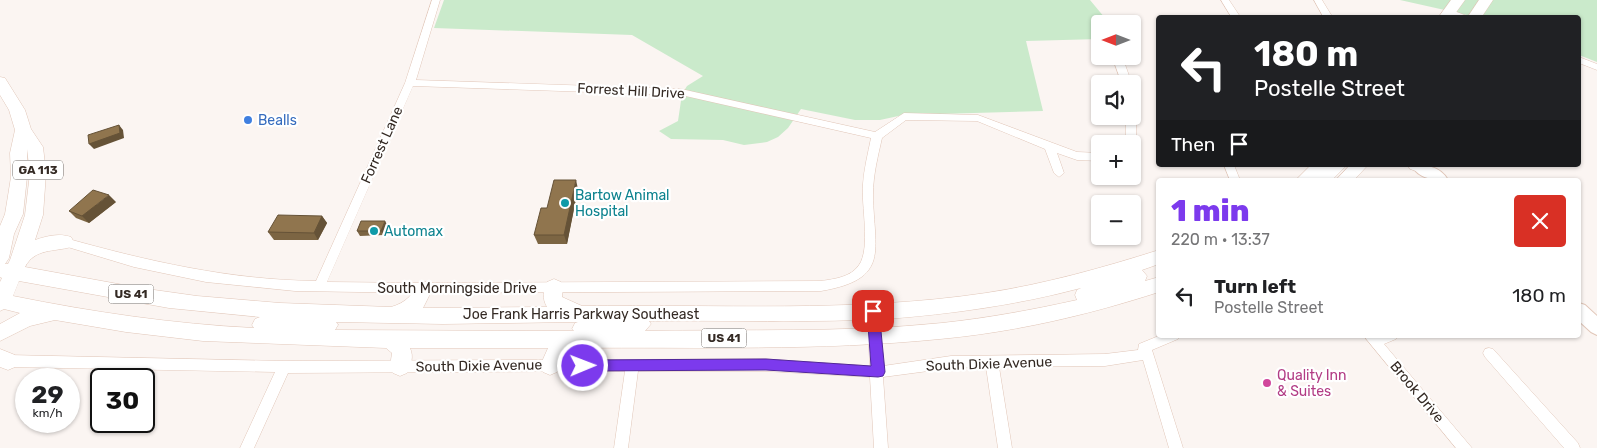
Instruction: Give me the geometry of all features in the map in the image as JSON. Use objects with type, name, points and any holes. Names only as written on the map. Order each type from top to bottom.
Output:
[{"type":"main road","points":[[1456,15],[1458,0]]},
{"type":"main road","points":[[1457,15],[1474,0]]},
{"type":"main road","points":[[1476,15],[1486,0]]},
{"type":"main road","name":"GA 113","points":[[0,82],[17,110],[22,130],[18,154],[19,176],[14,214],[1,232],[0,258]]},
{"type":"main road","name":"GA 113","points":[[4,287],[34,215],[38,180],[36,155],[31,141],[22,130]]},
{"type":"main road","points":[[1306,178],[1320,167]]},
{"type":"main road","points":[[1323,178],[1337,167]]},
{"type":"main road","points":[[1346,178],[1358,167]]},
{"type":"main road","points":[[34,215],[45,232],[65,242]]},
{"type":"main road","points":[[65,242],[50,242],[38,245],[4,287],[150,316],[236,324],[343,324],[415,315]]},
{"type":"main road","name":"Joe Frank Harris Parkway Southeast","points":[[4,287],[58,313],[140,326],[206,333],[389,340],[574,339],[874,323],[960,304],[1031,293],[1098,277],[1156,258]]},
{"type":"main road","name":"Joe Frank Harris Parkway Southeast","points":[[4,287],[112,291],[199,305],[312,313],[392,315],[591,314],[874,323],[940,331],[998,323],[1076,308],[1156,280]]},
{"type":"main road","points":[[554,287],[552,299],[557,305],[591,314]]},
{"type":"main road","points":[[392,315],[418,302],[424,288]]},
{"type":"main road","points":[[0,333],[26,319],[58,313]]},
{"type":"main road","points":[[520,340],[558,331],[643,324],[874,323]]},
{"type":"main road","points":[[550,366],[557,349],[574,339]]},
{"type":"main road","points":[[389,340],[399,345],[403,350],[400,367]]},
{"type":"street","name":"Forrest Lane","points":[[319,287],[410,83],[436,0]]},
{"type":"street","points":[[1225,0],[1235,15]]},
{"type":"street","points":[[1318,0],[1327,15]]},
{"type":"street","points":[[1581,61],[1597,67]]},
{"type":"street","name":"Forrest Hill Drive","points":[[410,83],[682,92],[876,136]]},
{"type":"street","points":[[876,136],[904,116],[978,118],[1049,147],[1077,156],[1091,157]]},
{"type":"street","name":"South Morningside Drive","points":[[65,242],[107,255],[206,277],[272,285],[424,288],[821,286],[837,284],[853,278],[863,268],[870,256],[868,183],[876,136]]},
{"type":"street","points":[[1049,147],[1059,173]]},
{"type":"street","points":[[1420,167],[1437,178]]},
{"type":"street","points":[[1581,312],[1597,327]]},
{"type":"street","points":[[874,323],[881,448]]},
{"type":"street","points":[[1167,338],[1143,348],[1148,354],[1176,448]]},
{"type":"street","name":"Brook Drive","points":[[1372,338],[1465,448]]},
{"type":"street","points":[[1489,353],[1574,448]]},
{"type":"street","name":"South Dixie Avenue","points":[[3,361],[284,367],[766,365],[878,372],[951,362],[1105,360],[1148,354]]},
{"type":"street","points":[[992,362],[1005,448]]},
{"type":"street","points":[[621,448],[632,365]]},
{"type":"street","points":[[247,448],[284,367]]},
{"type":"green space","points":[[444,0],[1090,0],[1102,15],[1091,15],[1091,39],[1026,41],[1043,111],[903,115],[880,120],[855,120],[801,109],[788,128],[778,137],[767,142],[744,145],[723,140],[671,139],[659,131],[678,121],[682,94],[687,86],[703,76],[632,35],[434,28]]},
{"type":"green space","points":[[1400,0],[1597,0],[1597,62],[1581,56],[1581,15],[1467,15]]},
{"type":"building","points":[[119,125],[120,133],[89,144],[88,135]]},
{"type":"building","name":"Bartow Animal Hospital","points":[[554,180],[576,180],[564,235],[534,235],[541,208],[547,208]]},
{"type":"building","points":[[93,190],[109,195],[82,216],[69,211]]},
{"type":"building","points":[[278,215],[322,216],[314,233],[268,232]]},
{"type":"building","points":[[361,221],[385,221],[381,231],[357,231]]},
{"type":"place","name":"Bealls","points":[[248,120]]},
{"type":"place","name":"Bartow Animal Hospital","points":[[565,203]]},
{"type":"place","name":"Automax","points":[[374,231]]},
{"type":"place","name":"Quality Inn & Suites","points":[[1267,383]]},
{"type":"route","points":[[583,366],[766,365],[878,372],[873,311]]}]
